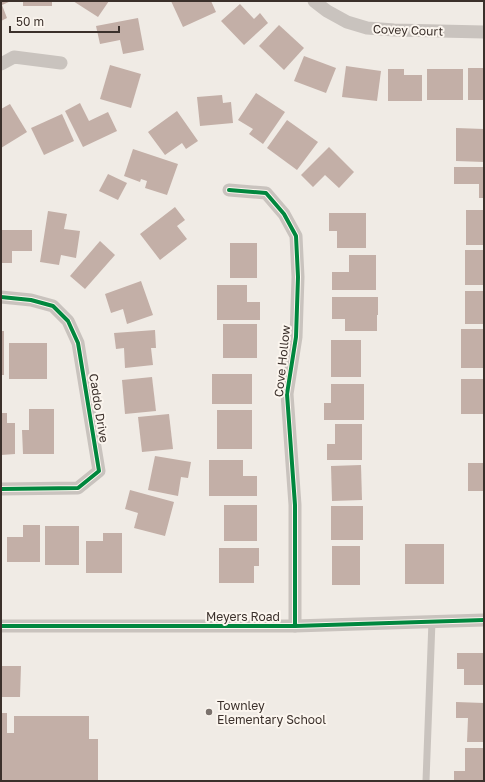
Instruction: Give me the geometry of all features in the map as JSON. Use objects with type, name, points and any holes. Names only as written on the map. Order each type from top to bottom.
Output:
[{"type":"street","name":"Covey Court","points":[[314,1],[327,11],[347,22],[367,28],[484,32]]},
{"type":"street","points":[[1,64],[14,57],[61,63]]},
{"type":"street","name":"Cove Hollow","points":[[229,190],[266,193],[284,214],[296,236],[298,277],[296,337],[287,394],[295,505],[295,626]]},
{"type":"street","name":"Caddo Drive","points":[[1,297],[31,300],[53,306],[68,321],[78,343],[99,471],[78,488],[1,489]]},
{"type":"street","name":"Meyers Road","points":[[1,626],[295,626],[484,620]]},
{"type":"lane","points":[[426,781],[432,621]]},
{"type":"building","points":[[1,1],[11,1],[2,5],[7,18],[1,21]]},
{"type":"building","points":[[23,1],[52,1],[52,6],[23,6]]},
{"type":"building","points":[[73,1],[109,1],[98,17]]},
{"type":"building","points":[[171,1],[211,1],[216,12],[183,27]]},
{"type":"building","points":[[240,4],[254,19],[260,13],[268,23],[244,45],[221,21]]},
{"type":"building","points":[[138,18],[144,50],[123,54],[120,40],[100,44],[96,26]]},
{"type":"building","points":[[279,25],[304,48],[284,70],[259,46]]},
{"type":"building","points":[[304,56],[336,68],[326,93],[294,81]]},
{"type":"building","points":[[110,65],[141,74],[131,108],[100,99]]},
{"type":"building","points":[[346,66],[381,71],[377,101],[342,97]]},
{"type":"building","points":[[468,68],[484,68],[484,100],[468,100]]},
{"type":"building","points":[[388,69],[404,69],[404,75],[422,75],[422,101],[388,101]]},
{"type":"building","points":[[427,69],[463,69],[463,100],[427,100]]},
{"type":"building","points":[[256,93],[285,112],[263,144],[249,134],[253,129],[238,120]]},
{"type":"building","points":[[222,95],[223,103],[231,102],[233,123],[200,126],[197,97]]},
{"type":"building","points":[[80,103],[89,121],[108,112],[117,131],[83,147],[65,111]]},
{"type":"building","points":[[10,104],[27,132],[1,148],[1,109]]},
{"type":"building","points":[[177,111],[198,141],[186,149],[182,143],[165,155],[148,132]]},
{"type":"building","points":[[62,114],[74,141],[44,155],[31,128]]},
{"type":"building","points":[[287,120],[318,142],[297,170],[267,148]]},
{"type":"building","points":[[456,128],[484,129],[484,162],[456,161]]},
{"type":"building","points":[[329,147],[354,172],[339,188],[325,175],[313,187],[301,175]]},
{"type":"building","points":[[133,149],[178,164],[167,195],[145,188],[147,181],[141,179],[140,182],[124,176]]},
{"type":"building","points":[[454,167],[484,167],[484,198],[479,198],[479,184],[454,184]]},
{"type":"building","points":[[108,174],[127,183],[118,200],[99,191]]},
{"type":"building","points":[[175,207],[185,220],[177,226],[187,239],[160,260],[140,234]]},
{"type":"building","points":[[466,210],[484,210],[484,245],[466,245]]},
{"type":"building","points":[[48,211],[67,214],[64,229],[80,231],[76,258],[61,255],[59,265],[40,262]]},
{"type":"building","points":[[329,213],[366,213],[366,248],[337,248],[337,231],[329,231]]},
{"type":"building","points":[[1,230],[32,230],[32,251],[12,251],[12,263],[1,263]]},
{"type":"building","points":[[100,241],[115,255],[85,289],[70,276]]},
{"type":"building","points":[[230,243],[257,243],[257,278],[230,278]]},
{"type":"building","points":[[465,250],[484,250],[484,285],[465,285]]},
{"type":"building","points":[[349,255],[376,255],[376,290],[332,290],[332,272],[349,272]]},
{"type":"building","points":[[141,281],[153,315],[127,324],[123,309],[111,313],[105,294]]},
{"type":"building","points":[[217,285],[247,285],[247,302],[260,302],[260,320],[217,320]]},
{"type":"building","points":[[465,291],[484,291],[484,324],[465,324]]},
{"type":"building","points":[[332,297],[378,297],[377,331],[345,331],[345,319],[332,319]]},
{"type":"building","points":[[223,324],[257,324],[257,358],[223,358]]},
{"type":"building","points":[[461,329],[484,329],[484,368],[461,368]]},
{"type":"building","points":[[155,330],[156,348],[151,348],[153,365],[125,368],[124,348],[116,349],[114,333]]},
{"type":"building","points":[[1,331],[4,331],[4,375],[1,375]]},
{"type":"building","points":[[331,340],[361,340],[361,377],[331,377]]},
{"type":"building","points":[[9,343],[47,343],[47,379],[9,379]]},
{"type":"building","points":[[212,374],[252,374],[252,404],[212,404]]},
{"type":"building","points":[[152,377],[156,411],[125,414],[122,380]]},
{"type":"building","points":[[461,379],[484,379],[484,414],[461,414]]},
{"type":"building","points":[[331,384],[364,384],[364,420],[324,420],[324,403],[331,403]]},
{"type":"building","points":[[29,409],[54,409],[54,454],[23,454],[22,430],[29,430]]},
{"type":"building","points":[[217,410],[252,410],[252,449],[217,449]]},
{"type":"building","points":[[1,413],[7,413],[7,423],[15,423],[15,454],[1,455]]},
{"type":"building","points":[[169,414],[173,449],[142,452],[138,417]]},
{"type":"building","points":[[335,424],[362,424],[362,460],[327,460],[327,444],[335,444]]},
{"type":"building","points":[[155,456],[191,462],[188,478],[181,477],[178,496],[148,490]]},
{"type":"building","points":[[209,460],[243,460],[243,476],[257,476],[257,496],[209,496]]},
{"type":"building","points":[[468,463],[484,463],[484,491],[468,491]]},
{"type":"building","points":[[361,465],[362,500],[332,501],[331,466]]},
{"type":"building","points":[[130,490],[174,502],[165,536],[134,528],[138,513],[125,509]]},
{"type":"building","points":[[224,505],[257,505],[257,541],[224,541]]},
{"type":"building","points":[[331,506],[363,506],[363,540],[331,540]]},
{"type":"building","points":[[23,525],[40,525],[40,562],[7,562],[7,537],[23,537]]},
{"type":"building","points":[[45,526],[79,526],[79,565],[45,565]]},
{"type":"building","points":[[103,533],[122,533],[122,573],[86,573],[86,541],[103,541]]},
{"type":"building","points":[[405,544],[444,544],[444,584],[405,584]]},
{"type":"building","points":[[332,546],[360,546],[360,585],[332,585]]},
{"type":"building","points":[[219,548],[259,548],[259,566],[254,566],[254,583],[219,583]]},
{"type":"building","points":[[457,653],[484,653],[484,685],[464,685],[464,669],[457,669]]},
{"type":"building","points":[[1,666],[21,666],[20,697],[1,697]]},
{"type":"building","points":[[456,702],[484,703],[484,742],[467,742],[468,718],[456,718]]},
{"type":"building","points":[[1,713],[7,713],[7,733],[14,733],[14,716],[89,716],[89,739],[98,739],[98,781],[1,781]]},
{"type":"building","points":[[465,748],[484,748],[484,781],[454,781],[454,771],[465,771]]},
{"type":"cycle path","points":[[229,190],[266,193],[284,214],[296,236],[298,277],[296,337],[287,394],[295,505],[295,626]]},
{"type":"cycle path","points":[[1,297],[31,300],[53,306],[68,321],[78,343],[99,471],[78,488],[1,489]]},
{"type":"cycle path","points":[[1,626],[295,626],[484,620]]},
{"type":"place","name":"Townley Elementary School","points":[[209,712]]}]
